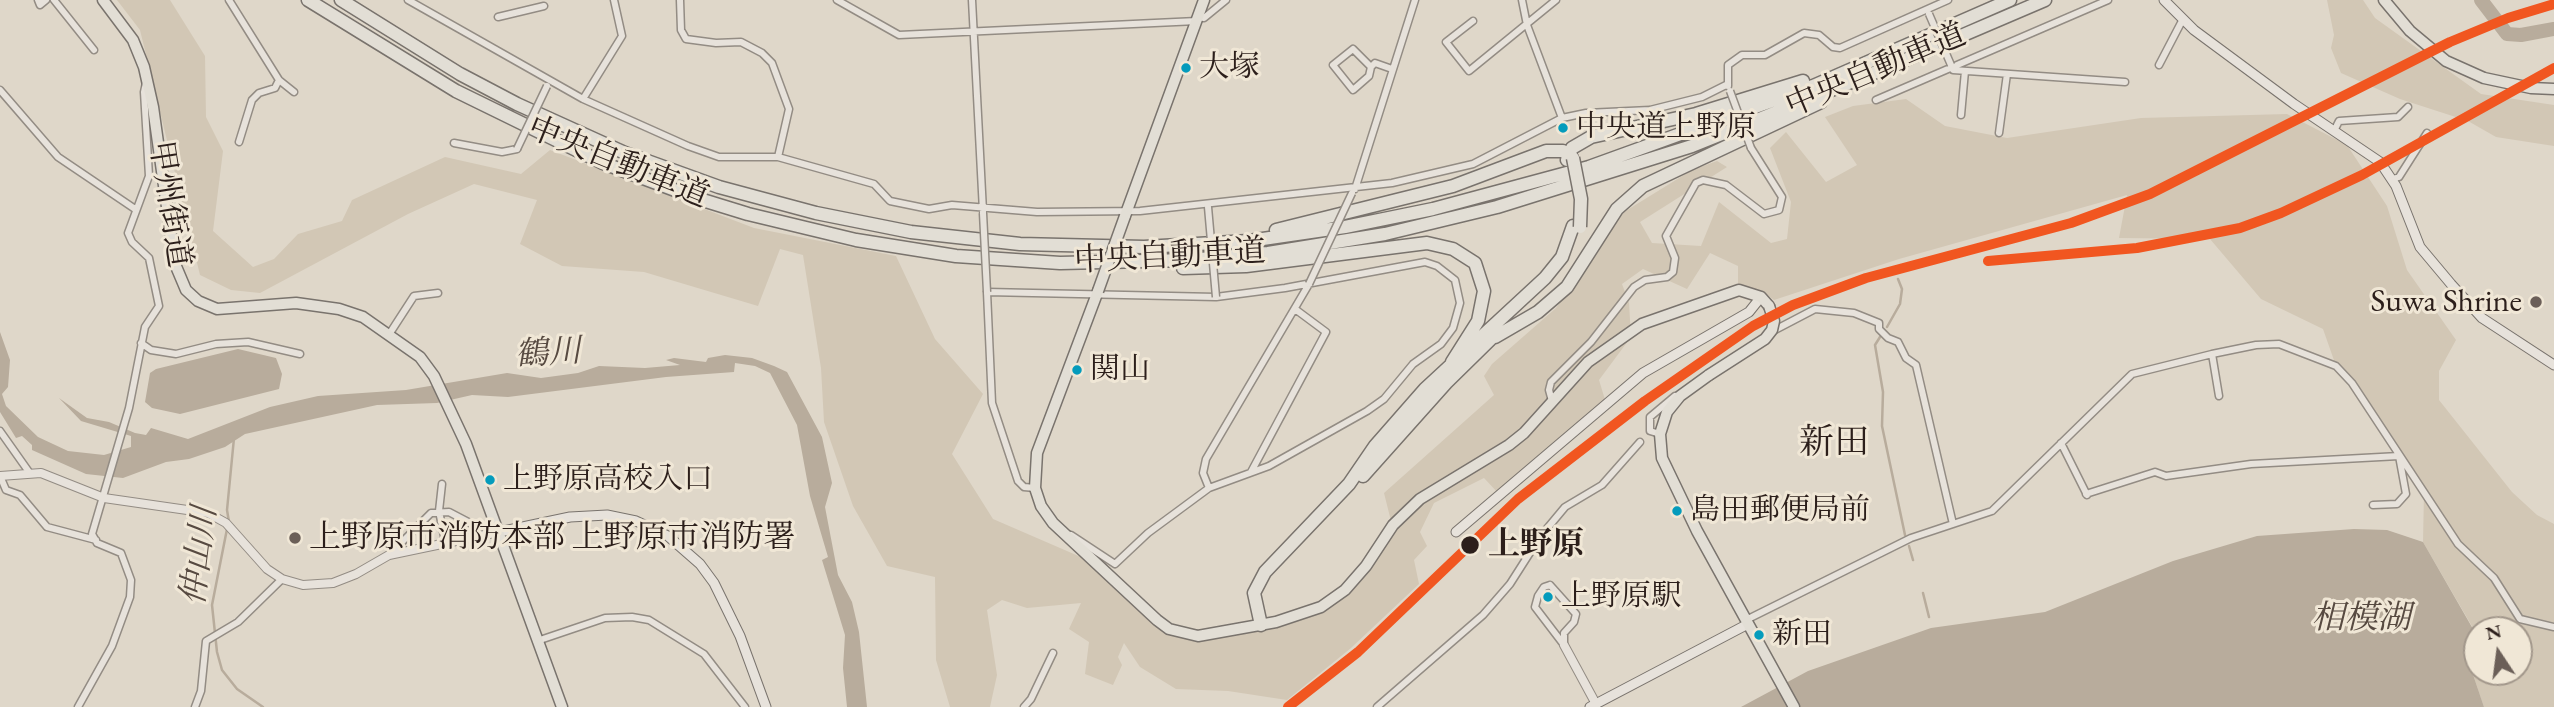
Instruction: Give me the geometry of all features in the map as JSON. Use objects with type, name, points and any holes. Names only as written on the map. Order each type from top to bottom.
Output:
[{"type":"highway","name":"中央自動車道","points":[[308,0],[456,92],[603,163],[696,198],[748,214],[856,240],[956,256],[1060,263],[1189,260],[1269,253],[1442,222],[1545,194],[1692,146],[2045,0]]},
{"type":"highway","name":"中央自動車道","points":[[341,0],[460,74],[517,104],[625,153],[731,190],[862,223],[964,238],[1080,247],[1196,245],[1302,234],[1389,219],[1589,167],[1813,86],[2010,0]]},
{"type":"highway","points":[[1261,625],[1260,593],[1268,577],[1487,343],[1555,278],[1571,255],[1581,199],[1570,158],[1576,144],[1591,137],[1745,100],[1967,20]]},
{"type":"highway","points":[[1487,343],[1538,312],[1567,287],[1617,209],[1653,178],[1794,116],[1886,68]]},
{"type":"highway","points":[[1196,245],[1327,219],[1426,194],[1482,176],[1546,150],[1570,158]]},
{"type":"highway","points":[[1261,625],[1254,593],[1260,579],[1344,490],[1375,446],[1452,362],[1545,278],[1562,257],[1577,227]]},
{"type":"highway","points":[[1060,263],[1189,268],[1246,266],[1388,247],[1441,245],[1475,263],[1484,291],[1478,321],[1452,362]]},
{"type":"main road","name":"甲州街道","points":[[103,0],[133,40],[148,79],[175,264],[186,290],[198,301],[217,309],[296,303],[339,309],[363,317],[390,333],[420,357],[434,376],[466,444],[540,640],[562,707]]},
{"type":"main road","points":[[1204,0],[1037,453],[1035,488],[1045,514],[1170,629],[1198,636],[1307,614],[1345,590],[1366,566],[1392,525],[1420,499],[1481,465],[1524,433],[1588,362],[1642,324],[1739,290],[1761,297],[1769,306],[1774,321],[1765,339],[1709,375],[1672,404],[1660,433],[1665,468],[1794,707]]},
{"type":"main road","points":[[2164,0],[2183,19],[2294,104],[2335,129],[2380,162],[2393,180],[2420,247],[2451,284],[2482,318],[2553,361]]},
{"type":"main road","points":[[2384,0],[2410,31],[2446,61],[2484,78],[2531,88],[2554,89]]},
{"type":"main road","points":[[1456,532],[1643,373],[1749,312],[1761,297]]},
{"type":"main road","points":[[499,532],[570,517],[607,515],[636,521],[668,536],[700,564],[719,592],[766,707]]},
{"type":"main road","points":[[1593,706],[1747,622]]},
{"type":"street","points":[[37,0],[40,5],[46,0]]},
{"type":"street","points":[[54,0],[94,50]]},
{"type":"street","points":[[229,0],[279,80],[294,92]]},
{"type":"street","points":[[408,0],[548,83],[719,157],[778,157],[874,184],[890,201],[929,209],[952,205],[983,211],[1126,214],[1354,191],[1472,164],[1562,118],[1586,113],[1650,110],[1729,88]]},
{"type":"street","points":[[583,99],[622,36],[614,0]]},
{"type":"street","points":[[680,0],[681,30],[686,38],[716,43],[741,42],[762,53],[772,63],[789,109],[778,157]]},
{"type":"street","points":[[837,0],[899,35],[1198,19],[1204,18],[1226,0]]},
{"type":"street","points":[[972,0],[992,403],[1018,481],[1024,487],[1035,488]]},
{"type":"street","points":[[1209,488],[1203,472],[1206,459],[1309,284],[1354,191],[1415,0]]},
{"type":"street","points":[[1522,0],[1527,24],[1562,118]]},
{"type":"street","points":[[1474,21],[1446,42],[1469,71],[1556,0]]},
{"type":"street","points":[[1552,401],[1549,390],[1551,382],[1591,342],[1634,287],[1646,280],[1667,277],[1673,272],[1675,258],[1666,236],[1696,183],[1703,180],[1726,185],[1764,214],[1779,210],[1782,197],[1751,148],[1729,88],[1728,65],[1742,55],[1765,55],[1804,33],[1819,35],[1833,47],[1840,48],[1928,12],[1948,0]]},
{"type":"street","points":[[1876,100],[1951,65],[2108,0]]},
{"type":"street","points":[[498,17],[544,6]]},
{"type":"street","points":[[1928,12],[1953,70],[2126,82]]},
{"type":"street","points":[[2159,65],[2183,19]]},
{"type":"street","points":[[1371,67],[1353,49],[1333,65],[1353,90],[1369,76],[1375,63],[1392,69]]},
{"type":"street","points":[[1961,116],[1965,71]]},
{"type":"street","points":[[1998,133],[2007,74]]},
{"type":"street","points":[[96,540],[92,534],[129,408],[141,343],[160,301],[149,258],[129,238],[135,209],[149,176],[144,92],[148,79]]},
{"type":"street","points":[[239,142],[252,100],[259,93],[275,88],[279,80]]},
{"type":"street","points":[[454,143],[502,152],[517,149],[548,83]]},
{"type":"street","points":[[0,90],[58,157],[135,209]]},
{"type":"street","points":[[2335,129],[2339,121],[2398,117],[2409,107]]},
{"type":"street","points":[[2393,180],[2399,177],[2427,133]]},
{"type":"street","points":[[1208,205],[1216,297]]},
{"type":"street","points":[[987,292],[1216,297],[1309,284],[1425,262],[1437,266],[1455,280],[1460,303],[1452,328],[1441,344],[1413,364],[1384,399],[1269,466],[1209,488],[1147,533],[1115,564],[1083,541],[1060,529]]},
{"type":"street","points":[[390,333],[414,296],[438,293]]},
{"type":"street","points":[[1251,472],[1326,332],[1295,309]]},
{"type":"street","points":[[1660,433],[1650,431],[1650,417],[1691,382],[1732,355],[1815,309],[1854,313],[1879,323],[1879,329],[1893,342],[1898,342],[1906,358],[1916,365],[1952,524]]},
{"type":"street","points":[[141,343],[151,349],[176,354],[230,342],[248,342],[300,354]]},
{"type":"street","points":[[1747,622],[1869,557],[1911,538],[1992,511],[2132,374],[2256,345],[2279,344],[2336,366],[2352,383],[2458,544],[2494,578],[2520,619],[2554,627]]},
{"type":"street","points":[[2212,354],[2219,396]]},
{"type":"street","points":[[0,431],[29,472]]},
{"type":"street","points":[[1377,707],[1483,615],[1510,584],[1540,537],[1565,508],[1602,485],[1640,442]]},
{"type":"street","points":[[2061,443],[2087,495],[2155,472],[2166,476],[2251,464],[2399,456]]},
{"type":"street","points":[[2373,505],[2397,505],[2406,494],[2399,456]]},
{"type":"street","points":[[78,707],[112,646],[130,597],[131,580],[121,554],[96,540],[47,527],[20,495],[6,490],[0,476],[29,472],[54,477],[104,498],[200,511],[215,516],[235,533],[255,560],[282,579],[310,585],[332,583],[356,574],[389,555],[431,513],[439,510],[470,523]]},
{"type":"street","points":[[442,484],[439,510],[445,541]]},
{"type":"street","points":[[389,555],[445,541],[499,532]]},
{"type":"street","points":[[195,707],[201,691],[206,641],[237,622],[282,579]]},
{"type":"street","points":[[1564,645],[1564,633],[1574,622],[1576,614],[1555,587],[1544,587],[1538,596],[1536,610],[1564,645],[1593,706]]},
{"type":"street","points":[[540,640],[605,618],[632,617],[649,620],[704,654],[741,705]]},
{"type":"street","points":[[1024,707],[1031,699],[1053,653]]},
{"type":"shaded area","points":[[117,0],[170,0],[205,56],[206,117],[223,151],[213,231],[253,267],[274,259],[298,234],[342,221],[352,200],[445,157],[521,174],[550,150],[754,228],[896,256],[935,339],[983,394],[952,454],[993,519],[1097,564],[1157,620],[1198,636],[1307,614],[1345,590],[1392,525],[1384,493],[1494,395],[1484,376],[1492,364],[1556,308],[1624,212],[1692,170],[1717,161],[1727,167],[1640,222],[1652,243],[1701,246],[1719,202],[1771,243],[1787,239],[1791,202],[1770,148],[1786,132],[1826,182],[1857,165],[1825,117],[1853,106],[1906,99],[1945,126],[2007,138],[2141,118],[2287,114],[2347,145],[2387,206],[2407,270],[2456,340],[2439,371],[2439,400],[2512,492],[2537,515],[2554,524],[2554,707],[2484,707],[2477,686],[2533,686],[2533,616],[2466,616],[2423,542],[2424,492],[2352,383],[2336,366],[2323,329],[2261,299],[2210,239],[2119,238],[2127,195],[1899,259],[1774,300],[1761,290],[1738,286],[1738,266],[1710,253],[1687,289],[1643,269],[1622,284],[1629,303],[1631,337],[1599,380],[1606,403],[1499,494],[1484,478],[1434,503],[1420,532],[1427,546],[1414,560],[1419,584],[1351,648],[1287,700],[1228,691],[1176,689],[1140,667],[1124,643],[1118,657],[1122,665],[1113,685],[1085,674],[1089,642],[1069,629],[1081,603],[1027,608],[1002,600],[987,610],[997,675],[990,707],[950,707],[936,660],[935,577],[887,566],[853,506],[824,422],[821,368],[803,255],[780,249],[758,306],[644,272],[562,266],[520,244],[537,200],[474,184],[408,214],[260,293],[231,290],[200,275],[140,30]]},
{"type":"shaded area","points":[[2327,0],[2363,0],[2375,18],[2481,94],[2554,105],[2554,146],[2496,137],[2468,121],[2400,99],[2341,73],[2331,48],[2334,35]]},
{"type":"water","points":[[0,332],[10,360],[8,387],[2,394],[6,406],[38,437],[68,451],[104,455],[131,447],[131,436],[81,421],[59,398],[87,418],[109,422],[135,433],[146,435],[151,428],[188,439],[270,407],[318,396],[406,390],[507,373],[541,378],[578,373],[599,366],[645,368],[680,365],[666,360],[674,358],[706,362],[708,358],[725,355],[752,358],[774,366],[787,372],[822,437],[832,483],[825,507],[838,575],[852,602],[859,632],[867,707],[847,707],[843,668],[845,635],[822,560],[828,557],[810,496],[797,425],[770,373],[755,366],[735,363],[734,372],[666,377],[508,397],[472,395],[437,403],[377,405],[245,434],[225,447],[189,459],[166,462],[123,478],[86,474],[32,450],[32,445],[22,436],[16,438],[0,412]]},
{"type":"water","points":[[238,349],[276,358],[282,374],[279,389],[180,414],[152,408],[145,402],[150,373],[156,369]]},
{"type":"water","name":"相模湖","points":[[2354,529],[2387,530],[2423,542],[2466,616],[2463,616],[2463,686],[2477,686],[2484,707],[1741,707],[1808,671],[1931,628],[2045,612],[2173,561],[2257,536]]},
{"type":"waterway","points":[[2481,0],[2507,34],[2521,35],[2554,29]]},
{"type":"waterway","points":[[1887,327],[1900,304],[1902,289],[1898,279]]},
{"type":"waterway","points":[[1880,337],[1875,345],[1883,392],[1882,426],[1905,535]]},
{"type":"waterway","name":"仲山川","points":[[229,522],[227,510],[234,438]]},
{"type":"waterway","name":"仲山川","points":[[227,529],[212,605],[217,652],[222,670],[237,689],[263,707]]},
{"type":"waterway","points":[[1909,546],[1913,560]]},
{"type":"waterway","points":[[1923,593],[1929,617]]},
{"type":"transit line","points":[[1288,707],[1358,652],[1518,499],[1645,401],[1753,326],[1793,305],[1866,278],[2071,223],[2150,194],[2450,42],[2508,18],[2554,4]]},
{"type":"transit line","points":[[1988,261],[2137,248],[2240,228],[2281,213],[2362,175],[2554,68]]},
{"type":"place","name":"大塚","points":[[1186,68]]},
{"type":"place","name":"中央道上野原","points":[[1563,128]]},
{"type":"place","name":"Suwa Shrine","points":[[2536,302]]},
{"type":"place","name":"関山","points":[[1077,370]]},
{"type":"place","name":"上野原高校入口","points":[[490,480]]},
{"type":"place","name":"島田郵便局前","points":[[1677,511]]},
{"type":"place","name":"上野原市消防本部 上野原市消防署","points":[[295,538]]},
{"type":"place","name":"上野原","points":[[1470,545]]},
{"type":"place","name":"上野原駅","points":[[1548,597]]},
{"type":"place","name":"新田","points":[[1759,635]]},
{"type":"district","name":"新田","points":[[1834,443]]},
{"type":"water label","name":"鶴川","points":[[548,354]]}]
